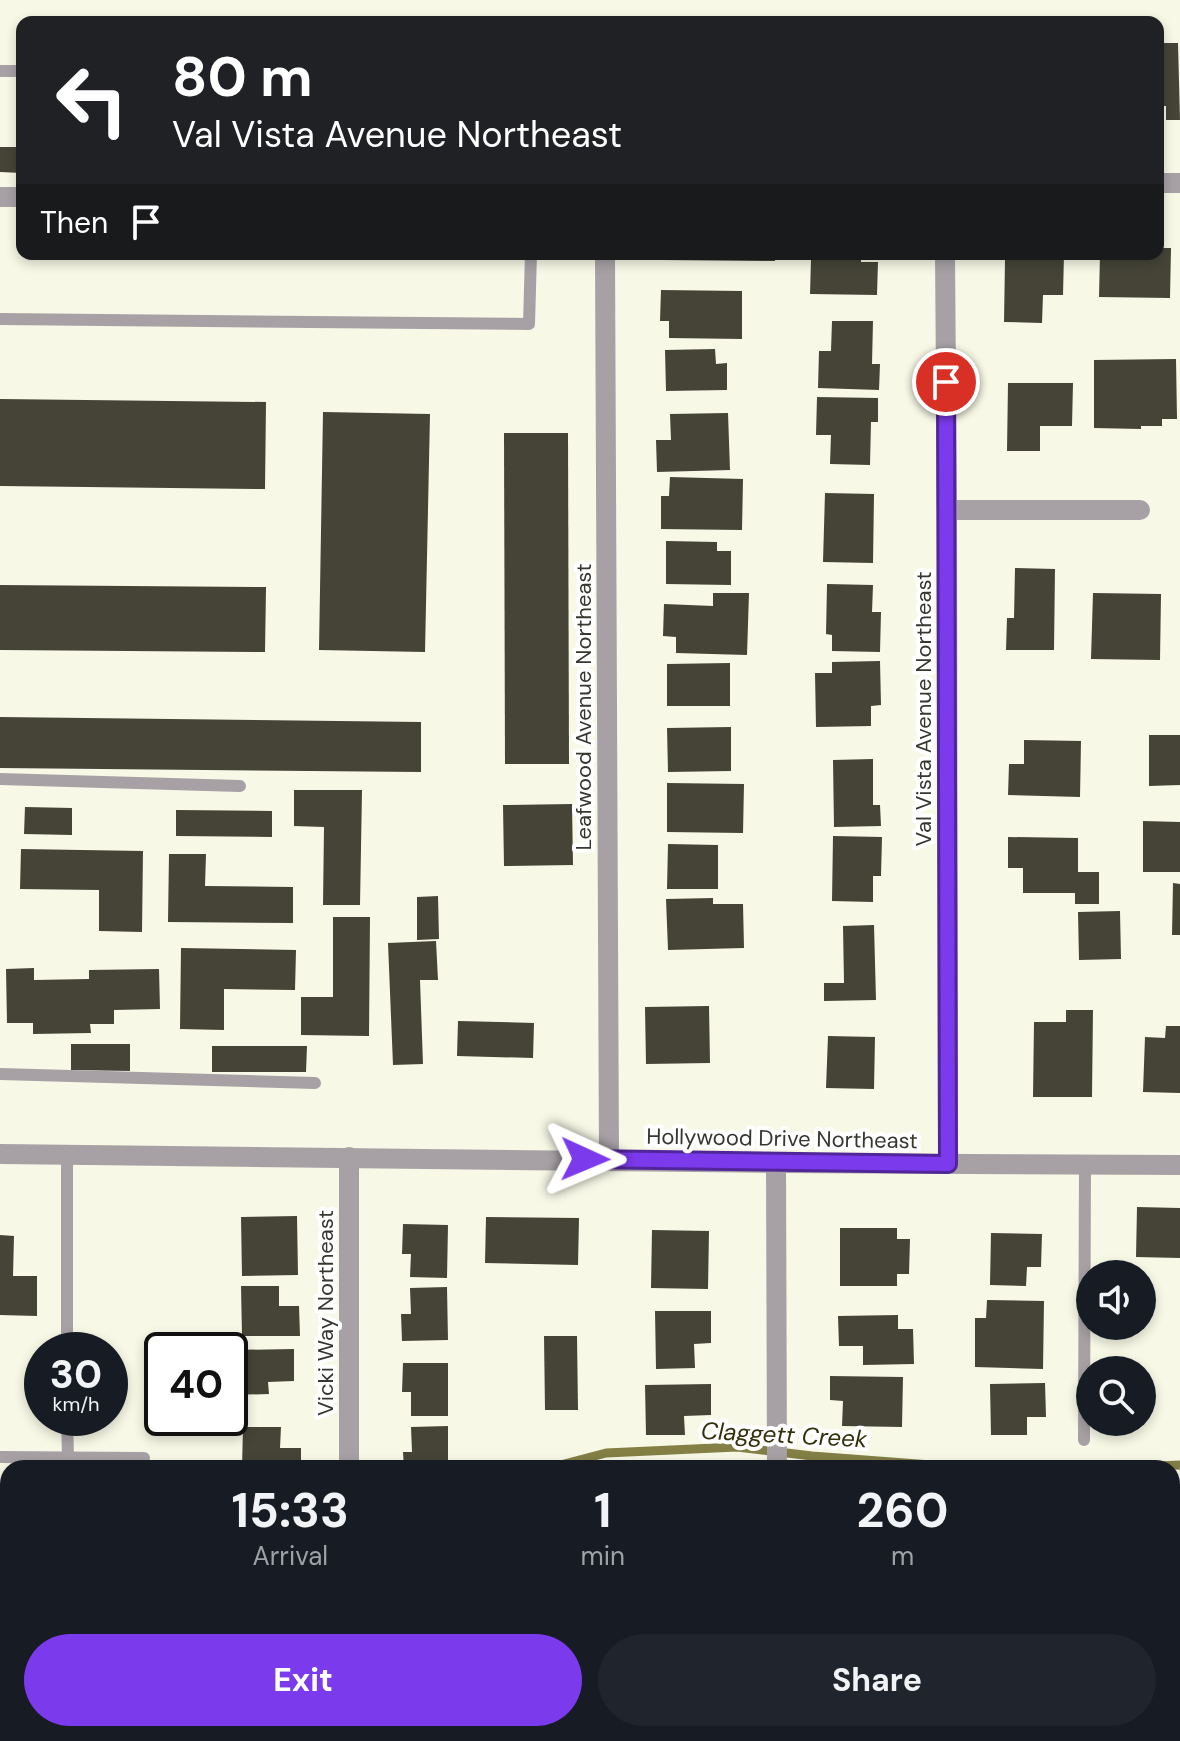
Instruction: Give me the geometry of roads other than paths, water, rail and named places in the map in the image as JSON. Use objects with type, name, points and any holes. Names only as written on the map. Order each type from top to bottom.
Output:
[{"type":"street","name":"Leafwood Avenue Northeast","points":[[605,260],[609,1160]]},
{"type":"street","name":"Val Vista Avenue Northeast","points":[[945,260],[948,1164]]},
{"type":"street","points":[[947,510],[1140,510]]},
{"type":"street","name":"Hollywood Drive Northeast","points":[[0,1154],[1180,1165]]},
{"type":"street","name":"Vicki Way Northeast","points":[[349,1157],[349,1460]]},
{"type":"street","points":[[776,1163],[777,1460]]},
{"type":"lane","points":[[0,319],[529,324],[531,260]]},
{"type":"lane","points":[[0,779],[240,786]]},
{"type":"lane","points":[[0,1074],[315,1083]]},
{"type":"lane","points":[[67,1155],[67,1332]]},
{"type":"lane","points":[[1084,1440],[1085,1164]]},
{"type":"lane","points":[[67,1436],[68,1457]]},
{"type":"lane","points":[[0,1457],[144,1458]]},
{"type":"waterway","name":"Claggett Creek","points":[[579,1460],[606,1453],[737,1447],[865,1460]]}]
